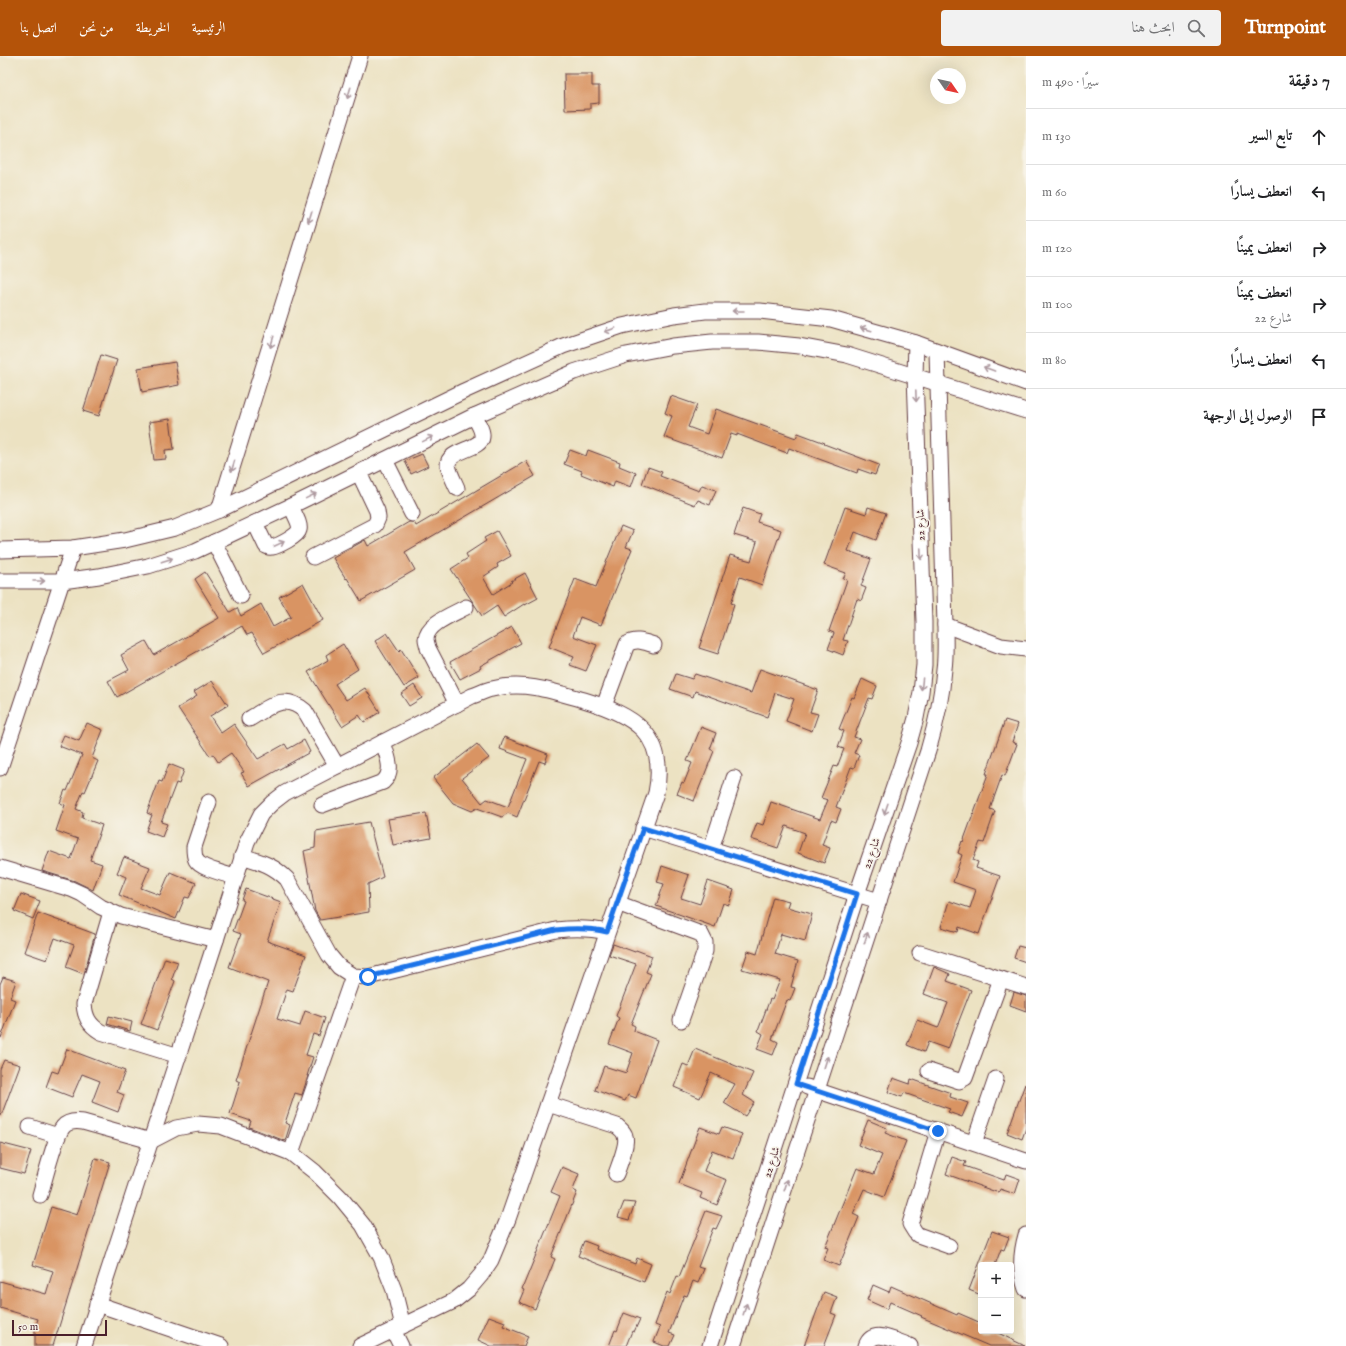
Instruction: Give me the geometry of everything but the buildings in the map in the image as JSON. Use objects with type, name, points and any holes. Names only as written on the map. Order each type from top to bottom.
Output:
[{"type":"street","points":[[219,510],[360,56]]},
{"type":"street","points":[[0,550],[73,548],[125,540],[175,528],[219,510],[464,391],[563,346],[622,326],[674,315],[705,311],[760,311],[831,319],[916,344],[1026,383]]},
{"type":"street","points":[[0,581],[62,581],[99,576],[148,566],[195,551],[291,506],[474,416],[574,372],[626,355],[673,346],[712,342],[758,342],[799,346],[847,355],[1026,411]]},
{"type":"street","name":"شارع 22","points":[[710,1346],[857,894],[909,743],[916,718],[924,666],[924,622],[915,376],[916,344]]},
{"type":"street","name":"شارع 22","points":[[733,1346],[936,724],[944,668],[945,626],[937,351]]},
{"type":"street","points":[[457,488],[448,464],[449,459],[480,442],[482,433],[474,416]]},
{"type":"street","points":[[385,460],[412,514]]},
{"type":"street","points":[[313,557],[375,525],[378,518],[377,511],[359,473]]},
{"type":"street","points":[[255,523],[266,546],[271,548],[294,536],[300,530],[300,526],[291,506]]},
{"type":"street","points":[[214,542],[241,596]]},
{"type":"street","points":[[0,768],[73,548]]},
{"type":"street","points":[[457,704],[428,648],[426,639],[428,630],[435,624],[466,607]]},
{"type":"street","points":[[945,626],[1001,646],[1026,649]]},
{"type":"street","points":[[604,706],[627,644],[639,640],[654,645]]},
{"type":"street","points":[[84,1346],[179,1056],[235,877],[253,827],[261,814],[285,793],[472,696],[491,689],[512,685],[532,686],[552,690],[604,706],[622,714],[636,723],[648,736],[655,749],[659,763],[659,778],[656,793],[508,1219],[491,1260],[469,1289],[454,1301],[360,1346]]},
{"type":"street","points":[[249,719],[280,702],[289,702],[298,705],[305,711],[337,766]]},
{"type":"street","points":[[322,805],[383,782],[387,778],[390,773],[390,767],[383,742]]},
{"type":"street","points":[[711,849],[734,778]]},
{"type":"street","points":[[209,802],[194,847],[194,855],[202,866],[235,877]]},
{"type":"street","points":[[643,828],[879,901]]},
{"type":"street","points":[[242,856],[265,863],[277,869],[287,879],[329,954],[339,967],[354,976],[368,977],[556,930],[590,928],[607,932]]},
{"type":"street","points":[[0,868],[71,889],[111,912],[121,916],[216,940]]},
{"type":"street","points":[[617,903],[701,934],[705,942],[705,951],[681,1020]]},
{"type":"street","points":[[111,912],[84,1004],[85,1014],[89,1023],[101,1032],[179,1056]]},
{"type":"street","points":[[920,953],[1026,987]]},
{"type":"street","points":[[291,1153],[354,976]]},
{"type":"street","points":[[929,1071],[959,1081],[965,1078],[1000,978]]},
{"type":"street","points":[[974,1143],[996,1079]]},
{"type":"street","points":[[796,1084],[1026,1161]]},
{"type":"street","points":[[548,1104],[617,1126],[622,1130],[626,1142],[616,1174]]},
{"type":"street","points":[[40,1195],[58,1136],[63,1126],[73,1121],[83,1122],[151,1141],[176,1128],[198,1124],[221,1126],[291,1153],[315,1172],[340,1197],[363,1225],[381,1257],[394,1290],[401,1346]]},
{"type":"street","points":[[30,1127],[58,1136]]},
{"type":"street","points":[[938,1131],[910,1224],[918,1235],[948,1246]]},
{"type":"street","points":[[1026,1235],[1023,1244],[1021,1267],[1026,1289]]},
{"type":"street","points":[[97,1304],[221,1346]]},
{"type":"street","points":[[866,1346],[868,1340],[875,1336],[881,1336],[910,1346]]},
{"type":"route","points":[[368,977],[556,930],[590,928],[607,932],[643,828],[857,894],[796,1084],[938,1131]]}]
